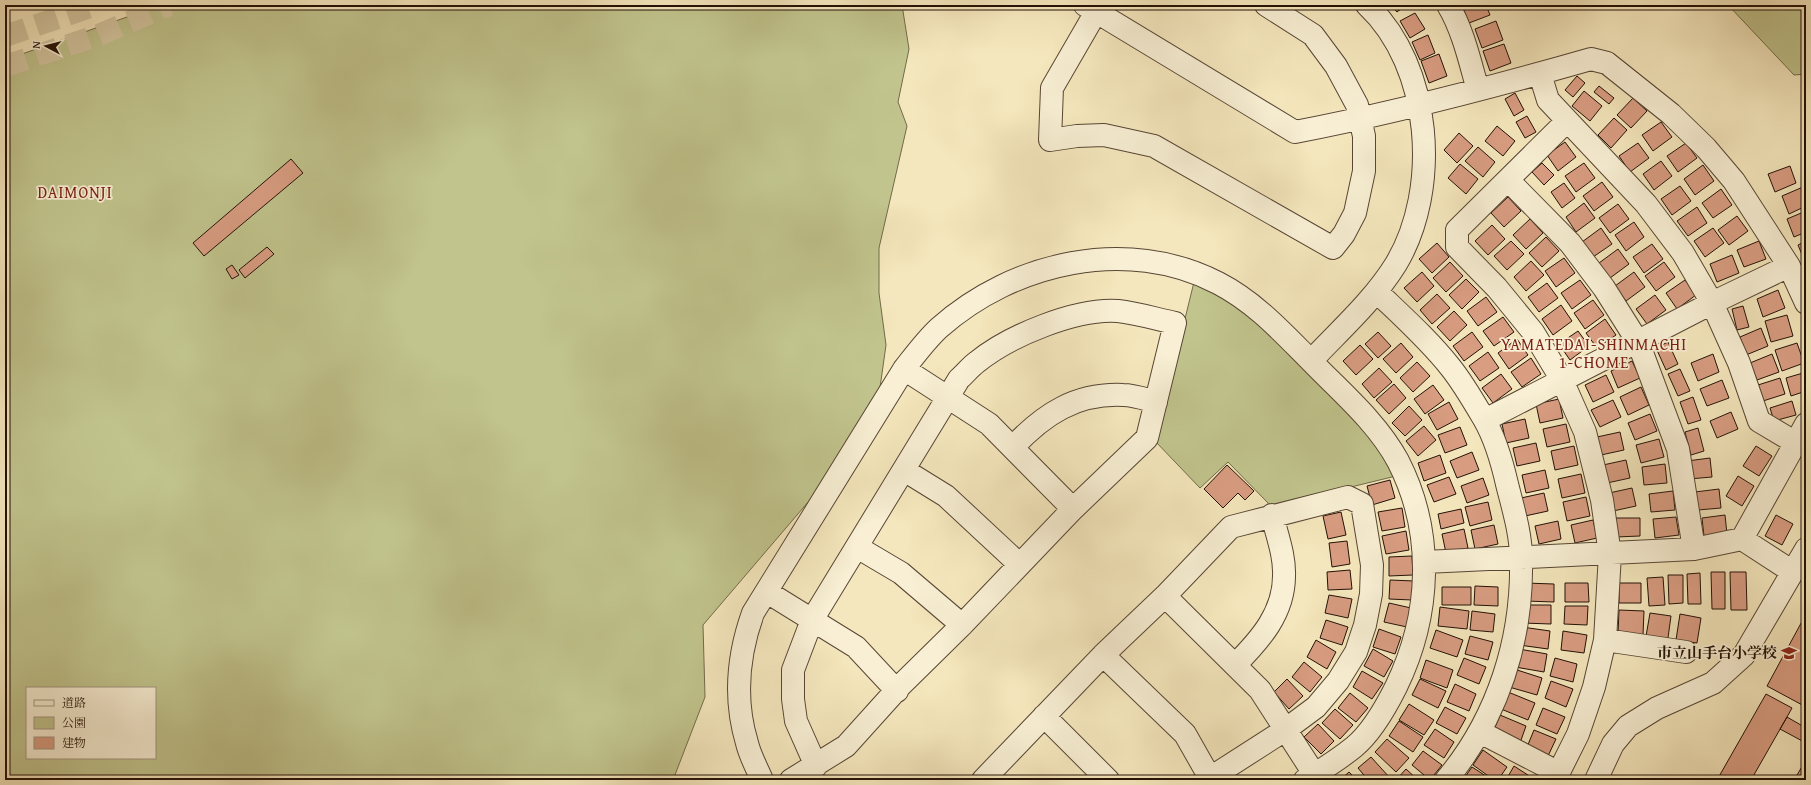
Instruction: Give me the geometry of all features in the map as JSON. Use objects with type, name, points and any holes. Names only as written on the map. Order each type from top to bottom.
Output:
[{"type":"street","points":[[1266,5],[1313,35],[1348,85],[1357,105],[1361,119],[1364,136],[1364,171],[1360,194],[1355,213],[1344,234],[1333,248],[1154,146],[1104,135],[1077,136],[1050,140],[1052,88],[1094,7],[1295,132],[1361,119],[1419,106],[1591,59],[1607,63],[1671,114],[1706,148],[1734,181],[1788,266],[1806,303]]},
{"type":"street","points":[[1311,361],[1377,292],[1396,262],[1411,230],[1419,200],[1424,168],[1424,137],[1419,106],[1408,69],[1392,36],[1367,5]]},
{"type":"street","points":[[1448,5],[1463,41],[1478,90]]},
{"type":"street","points":[[1540,74],[1548,100],[1646,204],[1683,254],[1712,303],[1739,363],[1758,421],[1801,433],[1742,538]]},
{"type":"street","points":[[1480,732],[1557,777],[1580,727],[1594,687],[1605,640],[1610,554],[1602,500],[1585,432],[1562,380],[1532,332],[1497,288],[1457,247],[1457,230],[1567,120]]},
{"type":"street","points":[[1508,180],[1570,243],[1604,288],[1638,342],[1678,449],[1694,549]]},
{"type":"street","points":[[762,780],[747,744],[739,692],[740,668],[745,637],[753,613],[904,369],[916,353],[937,330],[957,313],[989,294],[1036,272],[1063,264],[1091,260],[1126,259],[1156,263],[1190,271],[1217,283],[1248,301],[1278,327],[1377,429],[1397,459],[1409,486],[1420,523],[1425,562],[1423,603],[1407,664],[1385,710],[1356,746],[1313,778],[1260,690],[1165,596]]},
{"type":"street","points":[[1485,420],[1712,303],[1788,266]]},
{"type":"street","points":[[1377,292],[1419,332],[1452,368],[1485,420],[1502,463],[1514,510],[1521,558],[1518,616],[1509,661],[1496,697],[1480,732],[1460,763],[1446,780]]},
{"type":"street","points":[[791,780],[816,766],[846,746],[896,690],[962,625],[1019,564],[1073,509],[1147,438],[1175,323],[1117,311],[1088,313],[1055,321],[997,348],[976,362],[959,379],[812,620],[793,670],[792,699],[796,721],[816,766]]},
{"type":"street","points":[[904,369],[989,424],[1073,509]]},
{"type":"street","points":[[1013,447],[1028,430],[1048,414],[1072,402],[1098,395],[1124,395],[1156,402]]},
{"type":"street","points":[[904,470],[946,496],[1019,564]]},
{"type":"street","points":[[986,779],[1103,655],[1165,596],[1232,527],[1272,515],[1348,497],[1362,504],[1372,565],[1371,594],[1365,625],[1356,652],[1338,681],[1316,707],[1285,730],[1209,779],[1185,734],[1103,655]]},
{"type":"street","points":[[1235,665],[1256,645],[1271,623],[1282,598],[1285,575],[1272,515]]},
{"type":"street","points":[[1425,562],[1694,549],[1742,538],[1793,572]]},
{"type":"street","points":[[856,547],[901,573],[962,625]]},
{"type":"street","points":[[1596,780],[1612,744],[1628,726],[1657,708],[1713,683],[1744,655],[1806,549]]},
{"type":"street","points":[[767,592],[856,647],[896,690]]},
{"type":"street","points":[[1605,640],[1686,652]]},
{"type":"street","points":[[1044,716],[1108,780]]},
{"type":"green space","points":[[161,5],[902,5],[909,49],[898,102],[907,126],[879,248],[879,293],[886,345],[877,409],[850,453],[703,625],[705,697],[673,780],[5,780],[5,60]]},
{"type":"green space","points":[[1728,5],[1806,5],[1806,74],[1794,75]]},
{"type":"green space","points":[[1194,282],[1245,308],[1362,422],[1396,476],[1269,507],[1268,503],[1228,462],[1200,488],[1155,441]]},
{"type":"building","points":[[1391,5],[1406,5],[1397,12]]},
{"type":"building","points":[[1462,5],[1486,5],[1490,15],[1469,23]]},
{"type":"building","points":[[1415,13],[1425,29],[1410,38],[1400,21]]},
{"type":"building","points":[[1496,21],[1503,40],[1482,48],[1475,29]]},
{"type":"building","points":[[1428,35],[1435,53],[1420,60],[1412,42]]},
{"type":"building","points":[[1504,44],[1511,63],[1490,71],[1483,51]]},
{"type":"building","points":[[1439,54],[1447,76],[1429,83],[1421,61]]},
{"type":"building","points":[[1577,76],[1585,83],[1573,97],[1565,90]]},
{"type":"building","points":[[1599,86],[1614,98],[1609,104],[1594,92]]},
{"type":"building","points":[[1584,91],[1602,106],[1590,121],[1572,106]]},
{"type":"building","points":[[1515,93],[1524,110],[1514,116],[1505,99]]},
{"type":"building","points":[[1633,98],[1647,111],[1631,128],[1617,115]]},
{"type":"building","points":[[1527,116],[1536,132],[1525,138],[1516,122]]},
{"type":"building","points":[[1614,118],[1627,130],[1611,148],[1598,135]]},
{"type":"building","points":[[1661,122],[1672,137],[1653,151],[1642,135]]},
{"type":"building","points":[[1497,126],[1515,141],[1503,156],[1485,141]]},
{"type":"building","points":[[1459,133],[1473,146],[1457,163],[1444,150]]},
{"type":"building","points":[[1565,142],[1576,157],[1558,171],[1547,155]]},
{"type":"building","points":[[1638,143],[1649,158],[1630,172],[1619,156]]},
{"type":"building","points":[[1686,143],[1697,158],[1678,172],[1667,156]]},
{"type":"building","points":[[1478,147],[1495,162],[1483,177],[1465,161]]},
{"type":"building","points":[[291,159],[303,173],[204,256],[193,243]]},
{"type":"building","points":[[1661,161],[1672,176],[1654,190],[1643,174]]},
{"type":"building","points":[[1542,163],[1554,175],[1544,185],[1532,172]]},
{"type":"building","points":[[1584,163],[1595,178],[1576,192],[1565,176]]},
{"type":"building","points":[[1460,164],[1478,179],[1466,194],[1448,178]]},
{"type":"building","points":[[1703,165],[1714,181],[1695,195],[1684,179]]},
{"type":"building","points":[[1790,166],[1796,183],[1775,192],[1768,174]]},
{"type":"building","points":[[1602,182],[1613,197],[1594,211],[1583,196]]},
{"type":"building","points":[[1564,183],[1575,198],[1562,208],[1551,192]]},
{"type":"building","points":[[1680,186],[1691,201],[1672,215],[1661,199]]},
{"type":"building","points":[[1803,187],[1806,194],[1806,206],[1789,214],[1782,196]]},
{"type":"building","points":[[1721,189],[1732,205],[1713,218],[1702,203]]},
{"type":"building","points":[[1508,197],[1521,211],[1504,227],[1491,213]]},
{"type":"building","points":[[1584,203],[1595,218],[1576,232],[1566,217]]},
{"type":"building","points":[[1618,204],[1629,219],[1610,233],[1599,218]]},
{"type":"building","points":[[1697,207],[1707,223],[1688,236],[1677,221]]},
{"type":"building","points":[[1806,211],[1806,232],[1794,237],[1787,219]]},
{"type":"building","points":[[1737,216],[1748,231],[1729,245],[1718,230]]},
{"type":"building","points":[[1530,219],[1543,233],[1526,249],[1513,235]]},
{"type":"building","points":[[1634,222],[1644,237],[1626,251],[1615,235]]},
{"type":"building","points":[[1492,225],[1505,239],[1488,255],[1475,241]]},
{"type":"building","points":[[1601,228],[1612,244],[1593,257],[1582,242]]},
{"type":"building","points":[[1713,228],[1724,243],[1705,257],[1694,241]]},
{"type":"building","points":[[1546,237],[1559,251],[1542,267],[1529,253]]},
{"type":"building","points":[[1511,241],[1524,254],[1507,270],[1494,256]]},
{"type":"building","points":[[1759,241],[1766,259],[1744,267],[1737,250]]},
{"type":"building","points":[[1806,241],[1806,262],[1805,262],[1798,245]]},
{"type":"building","points":[[1437,243],[1449,257],[1432,273],[1419,259]]},
{"type":"building","points":[[1652,244],[1663,259],[1644,273],[1633,257]]},
{"type":"building","points":[[267,247],[274,254],[245,278],[239,270]]},
{"type":"building","points":[[1618,249],[1629,264],[1610,278],[1599,263]]},
{"type":"building","points":[[1732,255],[1739,273],[1717,282],[1710,264]]},
{"type":"building","points":[[1564,258],[1575,273],[1556,287],[1545,271]]},
{"type":"building","points":[[1531,261],[1544,275],[1526,291],[1514,277]]},
{"type":"building","points":[[1450,262],[1463,276],[1446,292],[1433,278]]},
{"type":"building","points":[[1664,262],[1675,277],[1656,291],[1645,276]]},
{"type":"building","points":[[232,265],[239,275],[232,279],[226,269]]},
{"type":"building","points":[[1422,272],[1434,286],[1417,302],[1404,288]]},
{"type":"building","points":[[1634,272],[1645,287],[1626,301],[1615,286]]},
{"type":"building","points":[[1466,279],[1479,292],[1462,309],[1449,295]]},
{"type":"building","points":[[1580,280],[1591,295],[1572,309],[1561,293]]},
{"type":"building","points":[[1685,280],[1696,295],[1677,309],[1666,293]]},
{"type":"building","points":[[1547,283],[1558,298],[1539,312],[1528,297]]},
{"type":"building","points":[[1778,290],[1785,308],[1763,317],[1757,299]]},
{"type":"building","points":[[1437,294],[1450,308],[1432,324],[1420,310]]},
{"type":"building","points":[[1655,295],[1666,310],[1647,324],[1636,309]]},
{"type":"building","points":[[1486,297],[1497,312],[1478,326],[1467,311]]},
{"type":"building","points":[[1593,300],[1604,315],[1585,329],[1574,313]]},
{"type":"building","points":[[1561,305],[1572,321],[1553,335],[1542,319]]},
{"type":"building","points":[[1743,306],[1749,327],[1737,330],[1732,309]]},
{"type":"building","points":[[1454,311],[1467,325],[1450,341],[1437,327]]},
{"type":"building","points":[[1787,315],[1793,336],[1771,342],[1765,321]]},
{"type":"building","points":[[1503,317],[1514,332],[1494,346],[1483,331]]},
{"type":"building","points":[[1605,319],[1616,335],[1597,348],[1586,333]]},
{"type":"building","points":[[1761,328],[1768,346],[1746,355],[1740,337]]},
{"type":"building","points":[[1578,331],[1589,346],[1570,360],[1559,344]]},
{"type":"building","points":[[1378,332],[1391,346],[1378,358],[1365,344]]},
{"type":"building","points":[[1472,332],[1483,347],[1464,361],[1453,346]]},
{"type":"building","points":[[1517,339],[1528,355],[1509,369],[1498,353]]},
{"type":"building","points":[[1668,342],[1678,364],[1666,370],[1656,348]]},
{"type":"building","points":[[1401,343],[1413,357],[1396,373],[1383,359]]},
{"type":"building","points":[[1797,343],[1804,363],[1782,371],[1775,350]]},
{"type":"building","points":[[1360,345],[1373,359],[1356,375],[1343,361]]},
{"type":"building","points":[[1488,352],[1499,368],[1480,381],[1469,366]]},
{"type":"building","points":[[1713,354],[1719,372],[1698,381],[1691,363]]},
{"type":"building","points":[[1772,354],[1779,372],[1757,380],[1750,363]]},
{"type":"building","points":[[1531,358],[1541,374],[1522,387],[1511,372]]},
{"type":"building","points":[[1632,361],[1640,378],[1618,388],[1611,371]]},
{"type":"building","points":[[1417,362],[1430,376],[1413,392],[1400,378]]},
{"type":"building","points":[[1379,368],[1392,382],[1374,398],[1362,384]]},
{"type":"building","points":[[1680,369],[1690,391],[1678,396],[1668,374]]},
{"type":"building","points":[[1803,373],[1806,383],[1806,391],[1791,396],[1786,378]]},
{"type":"building","points":[[1501,374],[1512,389],[1493,403],[1482,388]]},
{"type":"building","points":[[1606,375],[1614,392],[1593,402],[1585,385]]},
{"type":"building","points":[[1780,378],[1785,394],[1763,401],[1758,385]]},
{"type":"building","points":[[1722,380],[1729,398],[1707,406],[1700,389]]},
{"type":"building","points":[[1394,384],[1406,398],[1389,414],[1376,400]]},
{"type":"building","points":[[1433,385],[1444,400],[1425,414],[1414,399]]},
{"type":"building","points":[[1641,387],[1649,405],[1628,415],[1620,397]]},
{"type":"building","points":[[1693,397],[1701,420],[1688,424],[1680,402]]},
{"type":"building","points":[[1559,399],[1563,418],[1540,423],[1536,404]]},
{"type":"building","points":[[1613,400],[1621,417],[1600,427],[1591,410]]},
{"type":"building","points":[[1792,401],[1796,415],[1774,421],[1770,408]]},
{"type":"building","points":[[1449,402],[1458,419],[1437,430],[1428,414]]},
{"type":"building","points":[[1409,406],[1422,420],[1405,436],[1392,423]]},
{"type":"building","points":[[1731,412],[1738,429],[1717,438],[1710,421]]},
{"type":"building","points":[[1650,414],[1657,431],[1635,440],[1628,423]]},
{"type":"building","points":[[1525,419],[1529,438],[1506,443],[1502,424]]},
{"type":"building","points":[[1566,424],[1570,442],[1547,447],[1543,429]]},
{"type":"building","points":[[1424,426],[1436,440],[1418,456],[1406,441]]},
{"type":"building","points":[[1460,427],[1467,445],[1445,453],[1438,435]]},
{"type":"building","points":[[1698,428],[1704,451],[1691,455],[1685,432]]},
{"type":"building","points":[[1620,432],[1624,450],[1601,455],[1597,437]]},
{"type":"building","points":[[1659,439],[1664,457],[1641,463],[1636,445]]},
{"type":"building","points":[[1536,443],[1540,461],[1517,466],[1513,448]]},
{"type":"building","points":[[1574,446],[1578,465],[1555,470],[1551,451]]},
{"type":"building","points":[[1756,446],[1772,456],[1759,476],[1743,466]]},
{"type":"building","points":[[1472,452],[1479,470],[1457,478],[1450,461]]},
{"type":"building","points":[[1440,455],[1446,473],[1424,481],[1418,463]]},
{"type":"building","points":[[1710,458],[1712,477],[1689,479],[1687,461]]},
{"type":"building","points":[[1626,460],[1630,478],[1607,483],[1603,465]]},
{"type":"building","points":[[1665,464],[1667,483],[1644,485],[1642,467]]},
{"type":"building","points":[[1227,465],[1254,491],[1245,500],[1238,493],[1223,508],[1204,489]]},
{"type":"building","points":[[1545,470],[1549,488],[1526,493],[1522,475]]},
{"type":"building","points":[[1581,474],[1585,493],[1562,498],[1558,479]]},
{"type":"building","points":[[1738,476],[1754,486],[1742,506],[1726,496]]},
{"type":"building","points":[[1449,477],[1456,494],[1434,502],[1427,485]]},
{"type":"building","points":[[1483,478],[1489,495],[1467,503],[1461,486]]},
{"type":"building","points":[[1390,480],[1395,498],[1372,505],[1367,486]]},
{"type":"building","points":[[1632,488],[1636,506],[1613,511],[1609,493]]},
{"type":"building","points":[[1719,489],[1721,508],[1698,510],[1695,492]]},
{"type":"building","points":[[1673,491],[1675,510],[1651,512],[1649,494]]},
{"type":"building","points":[[1544,493],[1548,511],[1525,516],[1521,498]]},
{"type":"building","points":[[1586,497],[1590,516],[1567,521],[1563,502]]},
{"type":"building","points":[[1488,502],[1492,520],[1470,526],[1465,507]]},
{"type":"building","points":[[1402,508],[1405,527],[1382,531],[1378,512]]},
{"type":"building","points":[[1461,509],[1464,523],[1441,529],[1438,514]]},
{"type":"building","points":[[1341,512],[1346,535],[1328,539],[1323,516]]},
{"type":"building","points":[[1725,515],[1727,534],[1704,536],[1702,518]]},
{"type":"building","points":[[1776,515],[1793,524],[1782,545],[1765,536]]},
{"type":"building","points":[[1676,517],[1679,535],[1655,538],[1653,519]]},
{"type":"building","points":[[1616,518],[1640,518],[1640,536],[1616,537]]},
{"type":"building","points":[[1593,520],[1597,538],[1575,543],[1571,525]]},
{"type":"building","points":[[1558,521],[1561,539],[1539,544],[1535,526]]},
{"type":"building","points":[[1494,525],[1498,544],[1475,549],[1471,530]]},
{"type":"building","points":[[1464,529],[1468,548],[1446,553],[1442,534]]},
{"type":"building","points":[[1406,531],[1409,550],[1386,554],[1382,536]]},
{"type":"building","points":[[1347,541],[1350,564],[1332,567],[1329,543]]},
{"type":"building","points":[[1412,556],[1413,575],[1389,576],[1389,557]]},
{"type":"building","points":[[1350,570],[1352,589],[1328,590],[1327,572]]},
{"type":"building","points":[[1711,572],[1725,572],[1725,609],[1712,609]]},
{"type":"building","points":[[1730,572],[1746,572],[1747,610],[1731,610]]},
{"type":"building","points":[[1700,573],[1701,604],[1688,604],[1687,574]]},
{"type":"building","points":[[1668,575],[1683,575],[1683,603],[1669,604]]},
{"type":"building","points":[[1663,577],[1665,605],[1649,606],[1647,578]]},
{"type":"building","points":[[1390,580],[1414,581],[1412,600],[1389,599]]},
{"type":"building","points":[[1525,583],[1554,584],[1554,602],[1525,601]]},
{"type":"building","points":[[1565,583],[1588,583],[1589,602],[1565,602]]},
{"type":"building","points":[[1619,583],[1641,583],[1641,603],[1619,603]]},
{"type":"building","points":[[1475,586],[1498,587],[1498,606],[1474,605]]},
{"type":"building","points":[[1442,587],[1471,587],[1471,605],[1442,605]]},
{"type":"building","points":[[1329,595],[1352,599],[1348,618],[1325,613]]},
{"type":"building","points":[[1389,603],[1411,608],[1407,627],[1384,622]]},
{"type":"building","points":[[1522,605],[1551,605],[1551,624],[1522,623]]},
{"type":"building","points":[[1565,606],[1588,606],[1587,625],[1564,624]]},
{"type":"building","points":[[1440,607],[1469,611],[1467,629],[1438,626]]},
{"type":"building","points":[[1619,610],[1644,611],[1643,635],[1618,634]]},
{"type":"building","points":[[1472,611],[1495,614],[1493,632],[1470,630]]},
{"type":"building","points":[[1650,613],[1671,616],[1667,645],[1645,642]]},
{"type":"building","points":[[1680,614],[1701,618],[1697,643],[1676,640]]},
{"type":"building","points":[[1806,614],[1806,707],[1767,686]]},
{"type":"building","points":[[1326,620],[1348,627],[1342,645],[1320,638]]},
{"type":"building","points":[[1522,627],[1550,631],[1548,649],[1519,645]]},
{"type":"building","points":[[1379,629],[1401,637],[1395,654],[1373,647]]},
{"type":"building","points":[[1436,630],[1463,640],[1457,657],[1430,648]]},
{"type":"building","points":[[1563,631],[1587,635],[1584,653],[1561,650]]},
{"type":"building","points":[[1470,636],[1493,642],[1488,660],[1465,654]]},
{"type":"building","points":[[1316,640],[1336,652],[1327,669],[1307,657]]},
{"type":"building","points":[[1373,649],[1393,661],[1384,677],[1364,666]]},
{"type":"building","points":[[1519,649],[1547,654],[1544,672],[1515,667]]},
{"type":"building","points":[[1464,658],[1486,667],[1479,684],[1457,675]]},
{"type":"building","points":[[1555,658],[1577,664],[1573,682],[1550,676]]},
{"type":"building","points":[[1426,660],[1453,670],[1447,688],[1420,678]]},
{"type":"building","points":[[1304,662],[1322,677],[1310,692],[1292,677]]},
{"type":"building","points":[[1514,669],[1542,678],[1537,695],[1509,687]]},
{"type":"building","points":[[1362,671],[1383,683],[1372,699],[1353,687]]},
{"type":"building","points":[[1287,679],[1303,696],[1289,709],[1274,692]]},
{"type":"building","points":[[1420,679],[1446,691],[1438,708],[1412,695]]},
{"type":"building","points":[[1551,681],[1573,689],[1566,707],[1545,698]]},
{"type":"building","points":[[1455,684],[1476,694],[1469,711],[1447,702]]},
{"type":"building","points":[[1508,692],[1535,703],[1528,720],[1501,709]]},
{"type":"building","points":[[1350,693],[1368,708],[1356,722],[1338,708]]},
{"type":"building","points":[[1766,694],[1792,708],[1787,717],[1751,780],[1717,780]]},
{"type":"building","points":[[1409,704],[1434,720],[1424,735],[1399,720]]},
{"type":"building","points":[[1445,707],[1466,718],[1457,734],[1436,723]]},
{"type":"building","points":[[1543,708],[1565,717],[1557,734],[1536,725]]},
{"type":"building","points":[[1335,709],[1353,725],[1340,739],[1322,723]]},
{"type":"building","points":[[1500,715],[1526,726],[1520,743],[1493,732]]},
{"type":"building","points":[[1787,717],[1806,728],[1806,743],[1780,729]]},
{"type":"building","points":[[1399,721],[1423,737],[1413,752],[1389,736]]},
{"type":"building","points":[[1318,724],[1334,741],[1321,754],[1304,737]]},
{"type":"building","points":[[1435,729],[1454,742],[1444,758],[1424,745]]},
{"type":"building","points":[[1534,730],[1556,739],[1548,756],[1527,747]]},
{"type":"building","points":[[1387,739],[1409,758],[1396,772],[1375,752]]},
{"type":"building","points":[[1483,750],[1507,767],[1498,780],[1494,780],[1473,765]]},
{"type":"building","points":[[1423,751],[1442,765],[1430,780],[1412,765]]},
{"type":"building","points":[[1371,757],[1390,778],[1388,780],[1368,780],[1358,768]]},
{"type":"building","points":[[1806,760],[1806,780],[1794,780]]},
{"type":"building","points":[[1514,766],[1534,779],[1506,780]]},
{"type":"building","points":[[1472,767],[1492,780],[1463,780]]},
{"type":"building","points":[[1406,769],[1418,780],[1396,780]]},
{"type":"building","points":[[1349,772],[1357,780],[1340,780]]},
{"type":"tunnel","points":[[5,36],[96,5]]},
{"type":"tunnel","points":[[5,66],[96,36],[169,5]]},
{"type":"place","name":"市立山手台小学校","points":[[1789,653]]},
{"type":"district","name":"DAIMONJI","points":[[75,192]]},
{"type":"district","name":"YAMATEDAI-SHINMACHI 1-CHOME","points":[[1594,353]]}]
